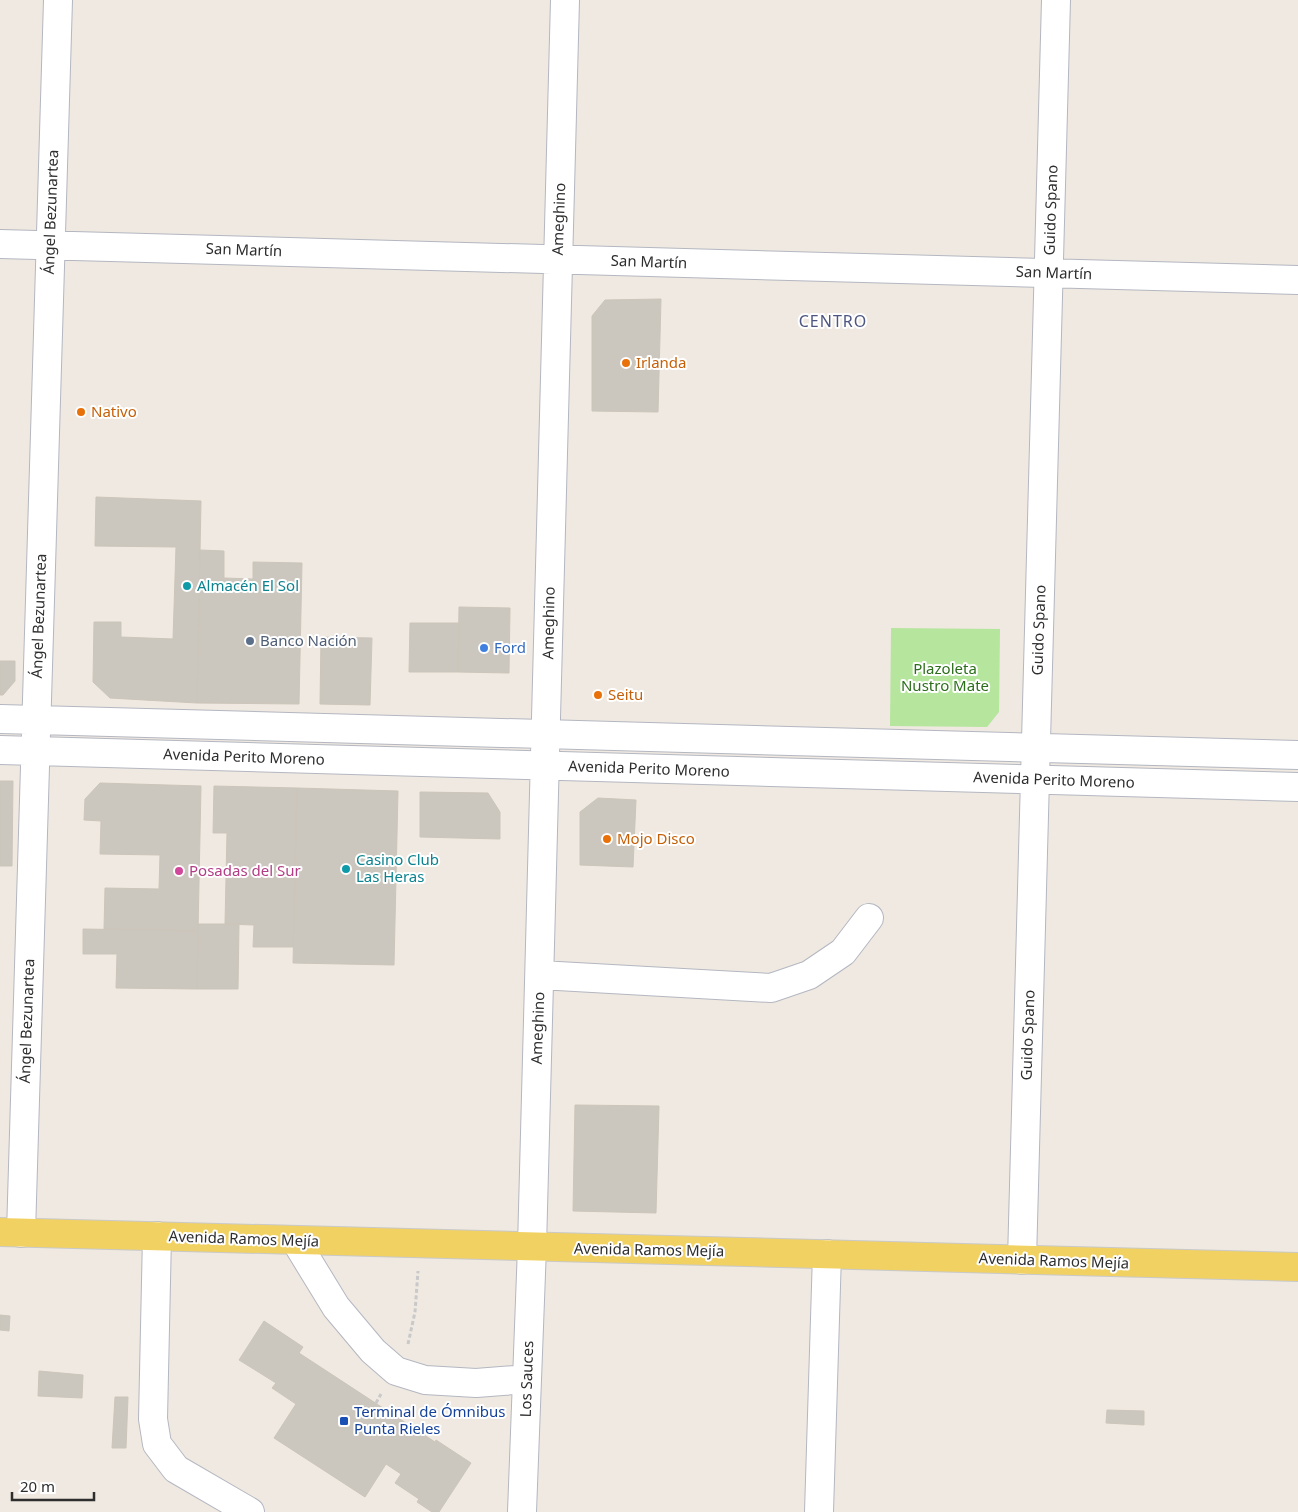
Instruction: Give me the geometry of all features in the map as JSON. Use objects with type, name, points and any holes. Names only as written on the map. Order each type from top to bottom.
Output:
[{"type":"main road","name":"Avenida Ramos Mejía","points":[[10,1233],[1298,1268]]},
{"type":"street","name":"Ángel Bezunartea","points":[[10,1233],[35,751],[58,0]]},
{"type":"street","name":"Ameghino","points":[[532,1247],[565,0]]},
{"type":"street","name":"Guido Spano","points":[[1022,1260],[1056,0]]},
{"type":"street","name":"San Martín","points":[[0,244],[1298,280]]},
{"type":"street","name":"Avenida Perito Moreno","points":[[0,719],[1298,755]]},
{"type":"street","name":"Avenida Perito Moreno","points":[[0,750],[1298,787]]},
{"type":"street","points":[[540,975],[771,988],[809,975],[842,952],[869,918]]},
{"type":"street","points":[[157,1236],[153,1419],[157,1444],[176,1469],[250,1512]]},
{"type":"street","points":[[295,1240],[336,1307],[374,1351],[396,1371],[425,1380],[476,1383],[527,1379]]},
{"type":"street","name":"Los Sauces","points":[[522,1512],[532,1247]]},
{"type":"street","points":[[819,1512],[827,1254]]},
{"type":"path","points":[[376,1403],[396,1371],[408,1343],[415,1312],[419,1243]]},
{"type":"green space","name":"Plazoleta Nustro Mate","points":[[891,628],[1000,629],[999,712],[987,727],[890,726]]},
{"type":"building","name":"Irlanda","points":[[661,299],[658,412],[592,411],[592,316],[605,300]]},
{"type":"building","name":"Almacén El Sol","points":[[96,497],[201,501],[197,703],[110,698],[93,682],[94,622],[121,622],[121,637],[173,639],[176,547],[95,546]]},
{"type":"building","name":"Banco Nación","points":[[200,550],[224,551],[224,578],[253,579],[253,562],[302,563],[299,704],[197,703]]},
{"type":"building","name":"Ford","points":[[459,607],[510,608],[509,673],[458,672]]},
{"type":"building","points":[[410,623],[459,623],[458,672],[409,672]]},
{"type":"building","points":[[321,637],[372,638],[370,705],[320,704]]},
{"type":"building","points":[[0,661],[15,661],[15,681],[3,695],[0,695]]},
{"type":"building","points":[[0,781],[13,781],[12,866],[0,866]]},
{"type":"building","name":"Posadas del Sur","points":[[100,783],[201,786],[198,931],[104,929],[105,888],[159,889],[160,855],[100,854],[101,821],[84,820],[85,799]]},
{"type":"building","points":[[214,786],[297,788],[293,947],[253,947],[254,925],[225,924],[227,833],[213,833]]},
{"type":"building","name":"Casino Club Las Heras","points":[[297,788],[398,791],[394,965],[293,963]]},
{"type":"building","points":[[420,792],[488,793],[500,812],[500,839],[420,837]]},
{"type":"building","name":"Mojo Disco","points":[[598,798],[636,800],[633,867],[580,865],[580,812]]},
{"type":"building","points":[[198,924],[239,924],[238,989],[197,989]]},
{"type":"building","points":[[83,929],[198,931],[197,989],[116,988],[117,954],[83,954]]},
{"type":"building","points":[[575,1105],[659,1106],[656,1213],[573,1211]]},
{"type":"building","points":[[0,1315],[10,1316],[9,1331],[0,1330]]},
{"type":"building","name":"Terminal de Ómnibus Punta Rieles","points":[[264,1321],[303,1347],[299,1353],[435,1442],[436,1440],[471,1463],[439,1512],[432,1512],[417,1502],[419,1499],[395,1483],[401,1474],[386,1464],[365,1497],[274,1438],[296,1404],[272,1388],[276,1383],[239,1360]]},
{"type":"building","points":[[39,1371],[83,1375],[82,1398],[38,1396]]},
{"type":"building","points":[[115,1397],[128,1397],[126,1448],[112,1448]]},
{"type":"building","points":[[1107,1410],[1144,1411],[1144,1425],[1106,1423]]},
{"type":"place","name":"Irlanda","points":[[626,363]]},
{"type":"place","name":"Nativo","points":[[81,412]]},
{"type":"place","name":"Almacén El Sol","points":[[187,586]]},
{"type":"place","name":"Banco Nación","points":[[250,641]]},
{"type":"place","name":"Ford","points":[[484,648]]},
{"type":"place","name":"Seitu","points":[[598,695]]},
{"type":"place","name":"Mojo Disco","points":[[607,839]]},
{"type":"place","name":"Casino Club Las Heras","points":[[346,869]]},
{"type":"place","name":"Posadas del Sur","points":[[179,871]]},
{"type":"place","name":"Terminal de Ómnibus Punta Rieles","points":[[344,1421]]},
{"type":"district","name":"CENTRO","points":[[833,321]]}]
